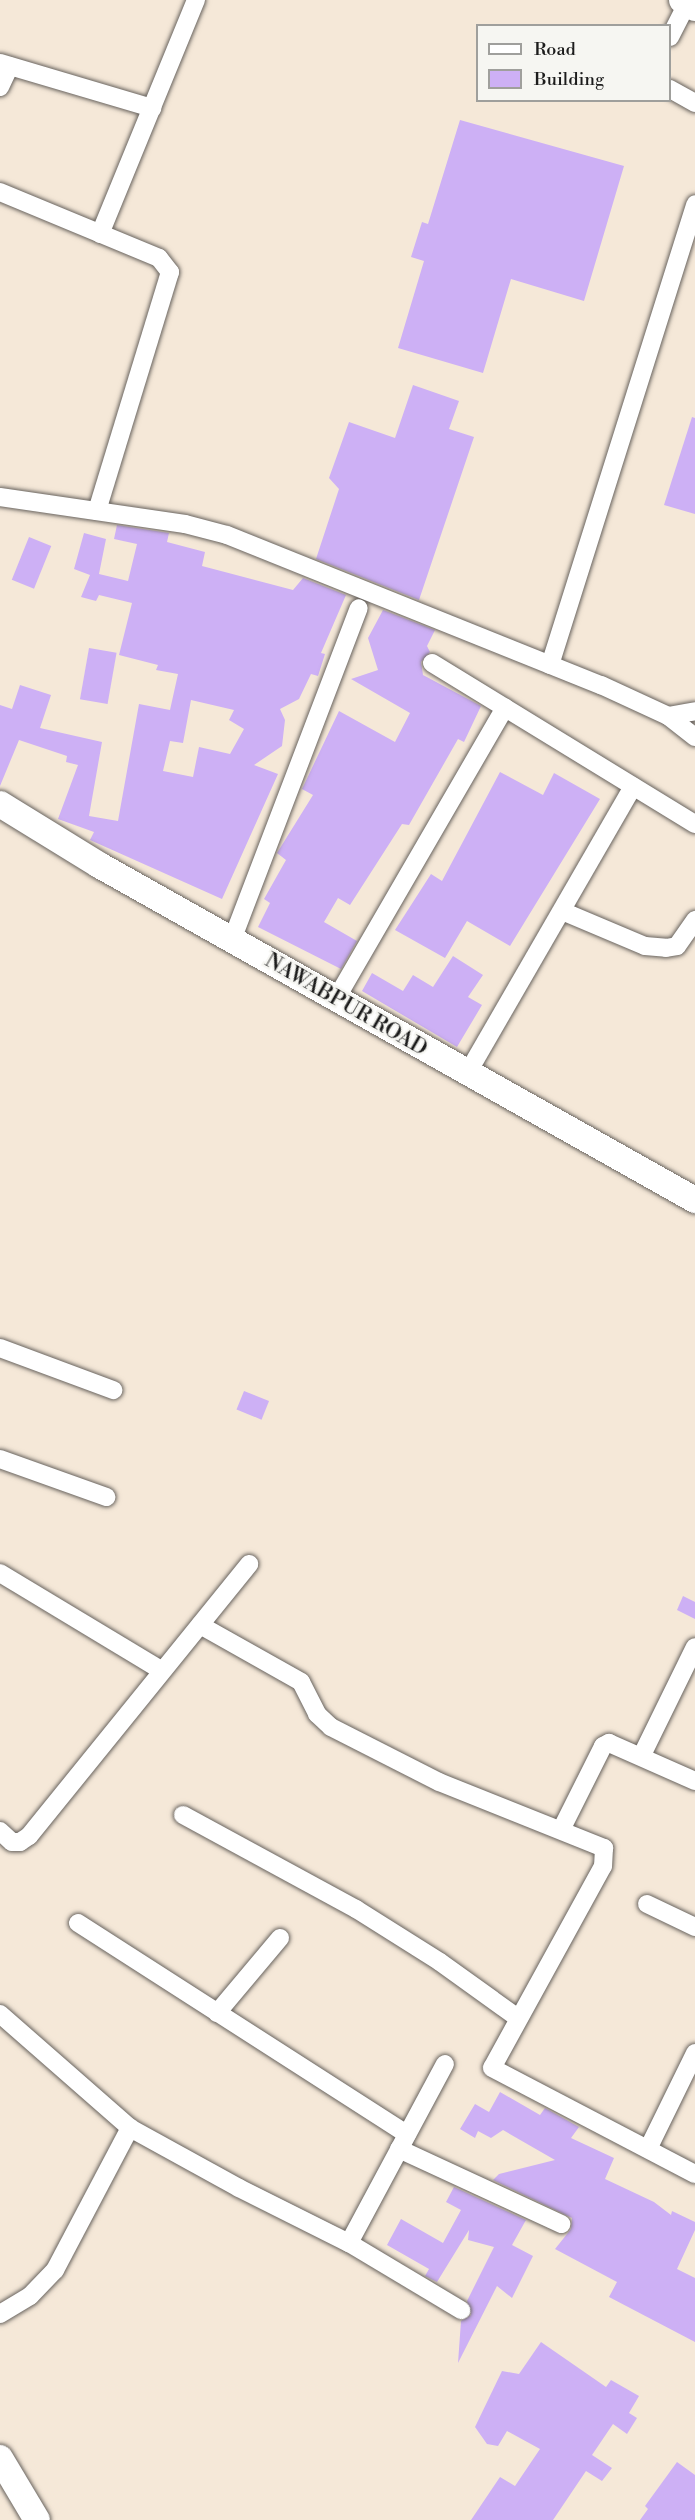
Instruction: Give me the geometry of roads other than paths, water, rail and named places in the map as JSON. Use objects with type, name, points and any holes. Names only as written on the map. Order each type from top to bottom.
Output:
[{"type":"street","points":[[100,234],[196,0]]},
{"type":"street","points":[[671,34],[688,4]]},
{"type":"street","points":[[0,87],[5,64],[152,108]]},
{"type":"street","points":[[671,90],[695,104]]},
{"type":"street","points":[[0,192],[159,258],[170,272],[97,511]]},
{"type":"street","points":[[550,665],[695,204]]},
{"type":"street","points":[[0,497],[185,524],[227,535],[550,665],[668,716],[695,737]]},
{"type":"street","points":[[232,940],[359,608]]},
{"type":"street","points":[[432,663],[695,824]]},
{"type":"street","points":[[336,999],[505,708]]},
{"type":"street","points":[[668,716],[695,711]]},
{"type":"street","points":[[467,1074],[633,786]]},
{"type":"street","name":"NAWABPUR ROAD","points":[[0,804],[467,1074],[695,1200]]},
{"type":"street","points":[[562,911],[645,945],[666,948],[677,946],[695,920]]},
{"type":"street","points":[[0,1348],[113,1390]]},
{"type":"street","points":[[0,1459],[106,1497]]},
{"type":"street","points":[[0,1831],[12,1842],[20,1842],[29,1836],[249,1564]]},
{"type":"street","points":[[1,1574],[161,1670]]},
{"type":"street","points":[[200,1625],[301,1682],[317,1714],[331,1727],[439,1782],[596,1844],[607,1855],[492,2064],[493,2070],[574,2108],[695,2174]]},
{"type":"street","points":[[642,1755],[695,1647]]},
{"type":"street","points":[[561,1830],[603,1746],[618,1744],[695,1780]]},
{"type":"street","points":[[183,1815],[356,1909],[440,1962],[518,2018]]},
{"type":"street","points":[[647,1904],[695,1927]]},
{"type":"street","points":[[78,1923],[217,2013],[403,2142],[561,2224]]},
{"type":"street","points":[[217,2013],[280,1938]]},
{"type":"street","points":[[0,2014],[130,2128],[239,2188],[349,2243],[462,2310]]},
{"type":"street","points":[[648,2150],[695,2053]]},
{"type":"street","points":[[349,2243],[444,2064]]},
{"type":"street","points":[[0,2314],[30,2296],[55,2271],[130,2128]]},
{"type":"street","points":[[0,2458],[37,2520]]}]
